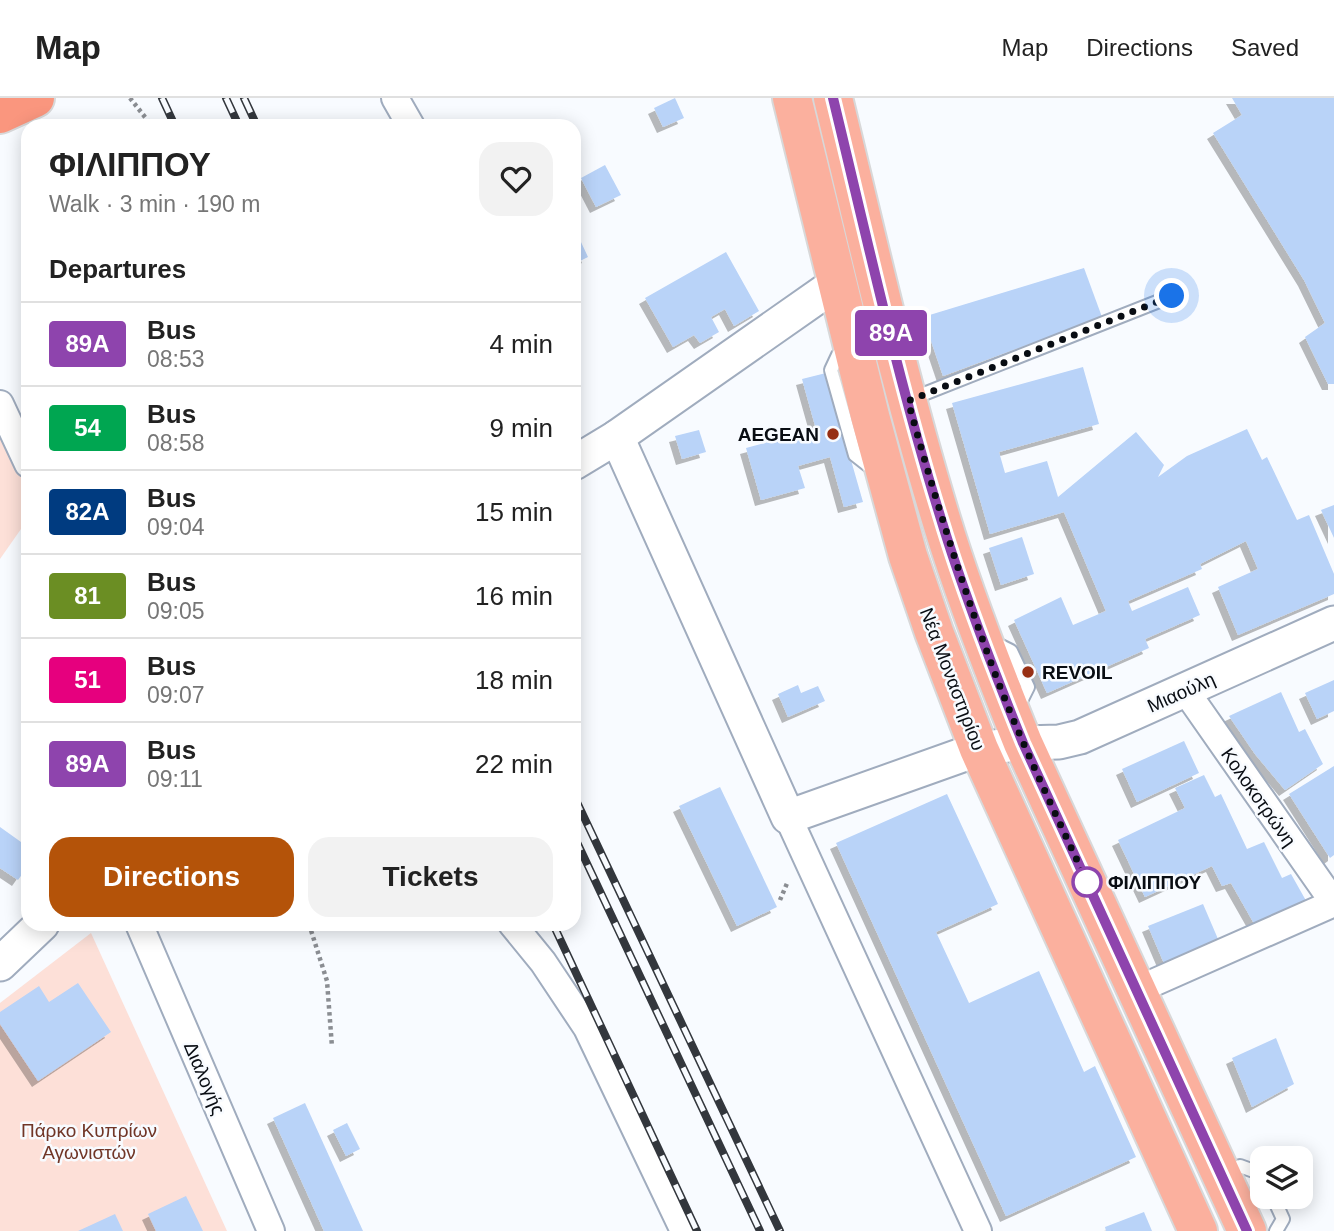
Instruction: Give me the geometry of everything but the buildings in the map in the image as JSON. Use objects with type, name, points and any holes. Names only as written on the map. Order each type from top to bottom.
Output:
[{"type":"highway","points":[[0,114],[35,98]]},
{"type":"main road","name":"Νέα Μοναστηρίου","points":[[792,98],[870,416],[908,556],[938,644],[979,749],[1198,1231]]},
{"type":"main road","points":[[833,98],[908,401],[941,520],[994,673],[1023,743],[1247,1231]]},
{"type":"street","points":[[395,98],[407,119]]},
{"type":"street","points":[[581,451],[617,437],[837,283]]},
{"type":"street","points":[[0,404],[21,449]]},
{"type":"street","points":[[617,437],[978,1231]]},
{"type":"street","name":"Μιαούλη","points":[[788,817],[979,749],[1023,743],[1052,743],[1080,737],[1334,623]]},
{"type":"street","name":"Κολοκοτρώνη","points":[[1185,691],[1334,903]]},
{"type":"street","points":[[1137,990],[1334,903]]},
{"type":"street","points":[[0,964],[35,931]]},
{"type":"street","name":"Διαλογής","points":[[142,931],[271,1231]]},
{"type":"street","points":[[518,931],[587,1028],[684,1231]]},
{"type":"lane","points":[[908,401],[1172,296]]},
{"type":"lane","points":[[838,355],[831,370],[855,455],[869,466]]},
{"type":"lane","points":[[1000,646],[1011,651],[1028,687],[1022,699]]},
{"type":"lane","points":[[1240,1166],[1250,1170]]},
{"type":"lane","points":[[1276,1231],[1283,1219],[1278,1209]]},
{"type":"path","points":[[130,98],[146,119]]},
{"type":"path","points":[[311,931],[327,981],[332,1047]]},
{"type":"green space","points":[[0,394],[21,437],[21,529],[0,559]]},
{"type":"green space","name":"Πάρκο Κυπρίων Αγωνιστών","points":[[91,933],[227,1231],[0,1231],[0,1003]]},
{"type":"railway","points":[[162,98],[172,119]]},
{"type":"railway","points":[[226,98],[236,119]]},
{"type":"railway","points":[[244,98],[254,119]]},
{"type":"railway","points":[[581,811],[780,1231]]},
{"type":"railway","points":[[581,851],[760,1231]]},
{"type":"railway","points":[[556,931],[697,1231]]},
{"type":"bus line","name":"89Α","points":[[833,98],[908,401],[941,520],[994,673],[1023,743],[1247,1231]]},
{"type":"place","name":"AEGEAN","points":[[833,434]]},
{"type":"place","name":"REVOIL","points":[[1028,672]]},
{"type":"place","name":"ΦΙΛΙΠΠΟΥ","points":[[1087,882]]},
{"type":"route","points":[[1087,882],[994,673],[941,520],[908,401],[1172,296]]}]
